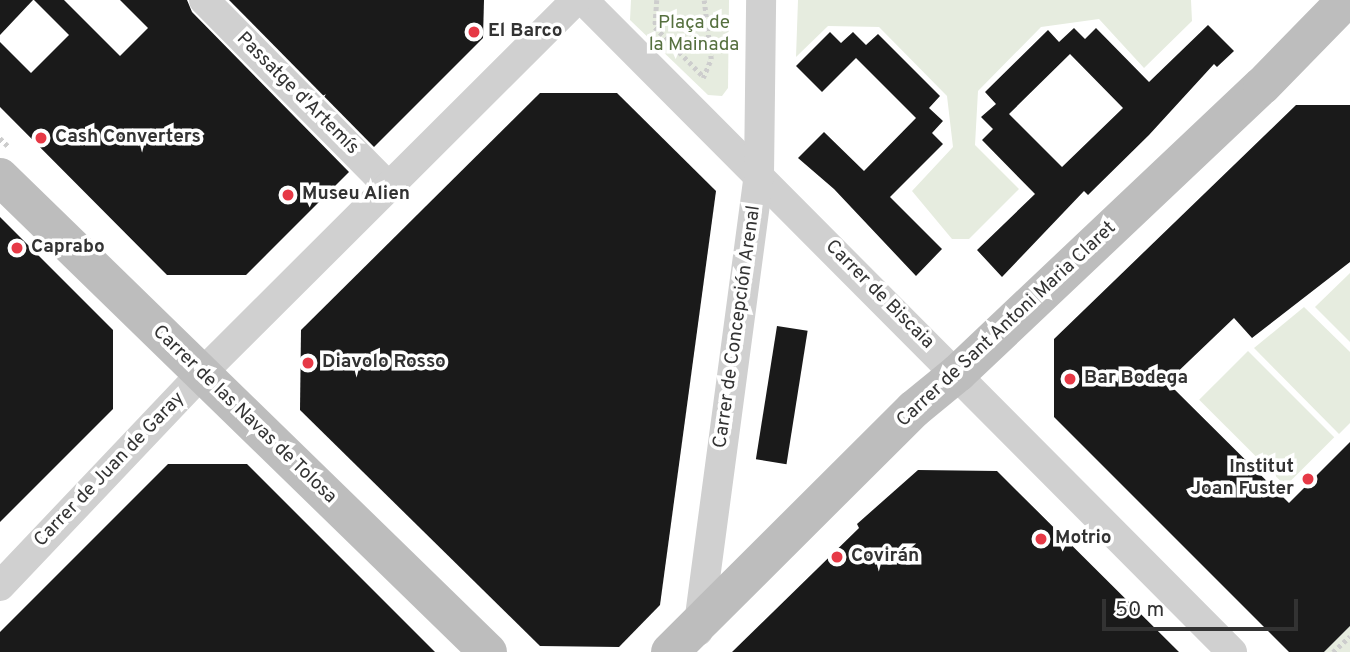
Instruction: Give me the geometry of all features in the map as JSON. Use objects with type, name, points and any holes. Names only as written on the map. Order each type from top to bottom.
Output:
[{"type":"street","name":"Passatge d'Artemís","points":[[204,0],[389,187]]},
{"type":"street","name":"Carrer de Juan de Garay","points":[[0,586],[202,373],[576,0]]},
{"type":"street","name":"Carrer de Biscaia","points":[[583,0],[958,373],[1232,652]]},
{"type":"street","name":"Carrer de Concepción Arenal","points":[[696,639],[759,174],[761,0]]},
{"type":"street","name":"Carrer de Sant Antoni Maria Claret","points":[[670,652],[696,639],[914,409],[958,373],[1262,86],[1342,6]]},
{"type":"street","name":"Carrer de las Navas de Tolosa","points":[[0,177],[488,652]]},
{"type":"path","points":[[657,0],[656,27],[704,77],[710,59],[704,0]]},
{"type":"path","points":[[1333,652],[1350,636]]},
{"type":"green space","name":"Plaça de la Mainada","points":[[631,0],[729,0],[728,88],[722,96],[708,95],[630,20]]},
{"type":"green space","points":[[798,0],[1191,0],[1192,21],[1144,68],[1099,19],[1041,27],[978,91],[975,145],[1019,189],[969,239],[952,239],[912,191],[953,147],[947,96],[879,27],[828,26],[796,57]]},
{"type":"green space","points":[[1350,273],[1350,342],[1315,307]]},
{"type":"green space","points":[[1304,307],[1350,352],[1350,423],[1339,434],[1254,348]]},
{"type":"green space","points":[[1248,351],[1334,437],[1285,486],[1199,400]]},
{"type":"green space","points":[[1350,626],[1350,652],[1324,652]]},
{"type":"building","points":[[0,0],[33,0],[0,35]]},
{"type":"building","points":[[34,0],[64,0],[120,56],[148,28],[120,0],[187,0],[192,12],[349,172],[246,275],[167,275],[0,107],[0,42],[31,73],[69,35]]},
{"type":"building","points":[[229,0],[484,0],[483,38],[374,147]]},
{"type":"building","points":[[1208,25],[1234,51],[1217,67],[1214,64],[1149,135],[1088,195],[1084,191],[1002,277],[977,250],[1035,194],[982,140],[993,129],[981,117],[996,104],[985,92],[1048,30],[1059,42],[1074,28],[1085,39],[1096,28],[1149,82]],"holes":[[[1070,54],[1123,108],[1062,167],[1009,114]]]},
{"type":"building","points":[[830,32],[841,43],[853,32],[866,45],[878,34],[940,96],[929,108],[943,121],[932,133],[943,144],[890,197],[942,249],[916,276],[834,189],[798,158],[824,132],[864,171],[916,118],[856,58],[822,92],[796,66]]},
{"type":"building","points":[[540,93],[617,93],[716,191],[660,605],[619,647],[540,646],[300,410],[301,330]]},
{"type":"building","points":[[1296,105],[1350,105],[1350,262],[1252,338],[1234,318],[1167,382],[1289,503],[1350,442],[1350,626],[1324,652],[1289,652],[1054,417],[1054,339]]},
{"type":"building","points":[[0,217],[113,330],[113,409],[0,522]]},
{"type":"building","points":[[777,326],[808,331],[786,464],[756,459]]},
{"type":"building","points":[[168,464],[247,464],[435,652],[0,652],[0,632]]},
{"type":"building","points":[[918,470],[997,471],[1179,652],[732,652],[859,528],[857,524]]},
{"type":"place","name":"El Barco","points":[[474,32]]},
{"type":"place","name":"Cash Converters","points":[[41,138]]},
{"type":"place","name":"Museu Alien","points":[[288,195]]},
{"type":"place","name":"Caprabo","points":[[17,248]]},
{"type":"place","name":"Diavolo Rosso","points":[[308,363]]},
{"type":"place","name":"Bar Bodega","points":[[1070,379]]},
{"type":"place","name":"Institut Joan Fuster","points":[[1308,479]]},
{"type":"place","name":"Motrio","points":[[1041,539]]},
{"type":"place","name":"Covirán","points":[[837,557]]}]
